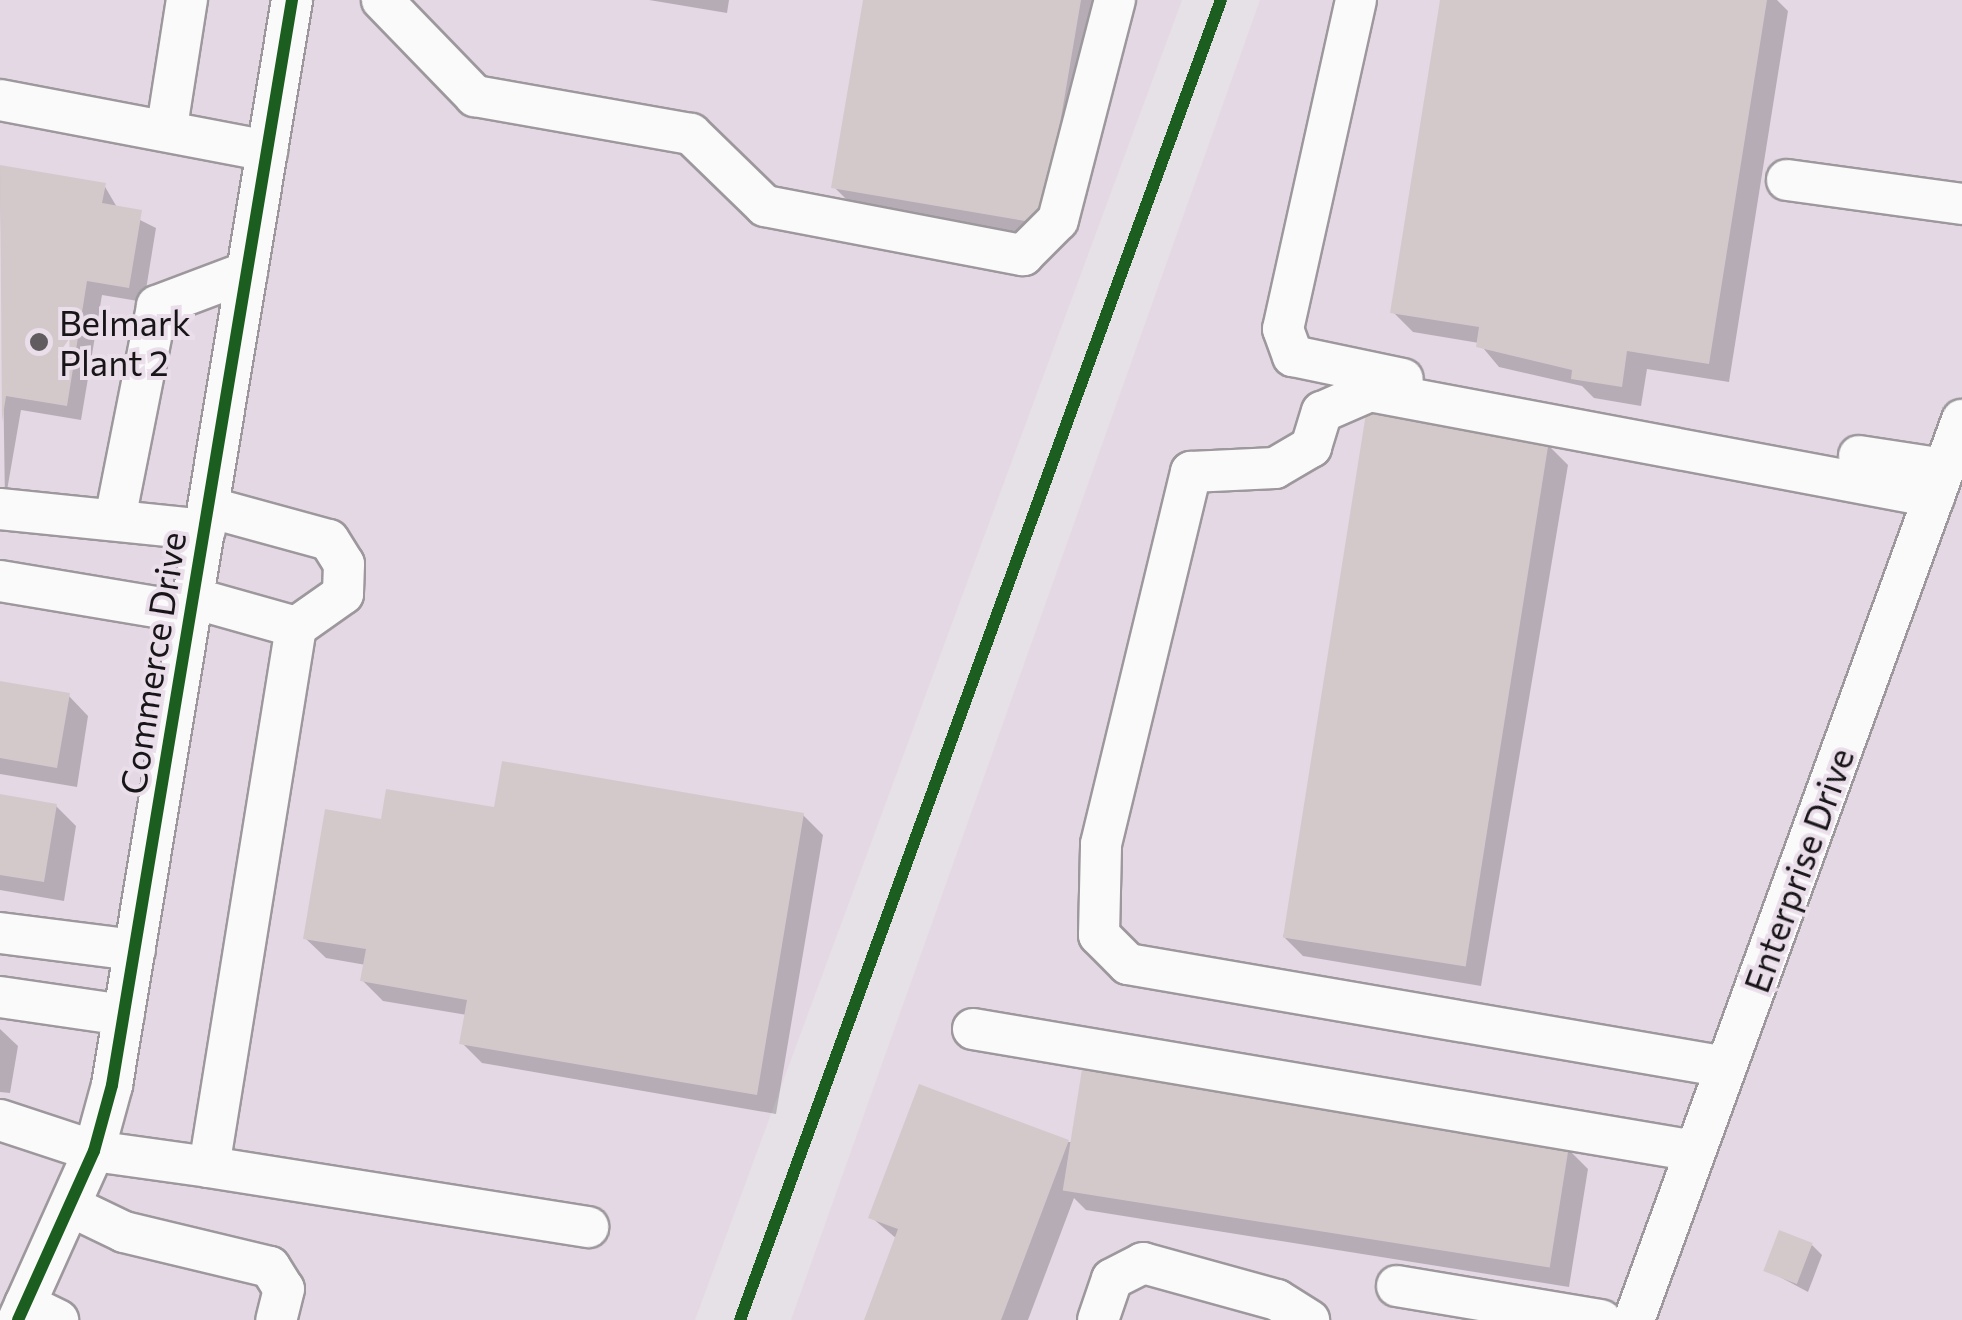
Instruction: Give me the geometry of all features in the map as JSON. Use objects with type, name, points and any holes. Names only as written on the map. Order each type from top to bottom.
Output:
[{"type":"street","points":[[167,128],[187,0]]},
{"type":"street","name":"Commerce Drive","points":[[34,1315],[70,1206],[94,1151],[124,1015],[292,0]]},
{"type":"street","points":[[382,0],[476,96],[692,134],[765,206],[1023,255],[1058,220],[1115,0]]},
{"type":"street","points":[[1356,0],[1283,329],[1293,356],[1939,483]]},
{"type":"street","points":[[0,100],[167,128],[268,151]]},
{"type":"street","points":[[1787,180],[1962,204]]},
{"type":"street","points":[[116,514],[157,306],[247,272]]},
{"type":"street","points":[[1726,1067],[1128,964],[1099,935],[1100,844],[1191,472],[1275,468],[1311,447],[1322,412],[1370,391],[1939,483]]},
{"type":"street","name":"Enterprise Drive","points":[[1634,1320],[1962,420]]},
{"type":"street","points":[[0,509],[62,520],[116,514],[206,518],[329,540],[344,564],[342,594],[296,626],[209,1167]]},
{"type":"street","points":[[0,581],[192,605],[296,626]]},
{"type":"street","points":[[0,933],[135,950]]},
{"type":"street","points":[[0,997],[124,1015]]},
{"type":"street","points":[[974,1028],[1695,1152]]},
{"type":"street","points":[[0,1120],[94,1151],[588,1227]]},
{"type":"street","points":[[70,1206],[124,1232],[270,1267],[284,1289],[276,1320]]},
{"type":"street","points":[[1098,1320],[1112,1279],[1144,1263],[1261,1294],[1309,1320]]},
{"type":"street","points":[[1398,1286],[1601,1320]]},
{"type":"shaded area","points":[[0,0],[1182,0],[695,1320],[0,1320]]},
{"type":"shaded area","points":[[1260,0],[1962,0],[1962,1320],[791,1320]]},
{"type":"building","points":[[863,0],[1081,0],[1043,224],[831,188]]},
{"type":"building","points":[[1440,0],[1767,0],[1709,364],[1627,351],[1622,387],[1571,379],[1572,370],[1476,347],[1479,327],[1390,313]]},
{"type":"building","name":"Belmark Plant 2","points":[[0,165],[106,183],[102,203],[142,210],[129,288],[87,281],[67,406],[6,396],[2,422]]},
{"type":"building","points":[[1366,413],[1549,442],[1466,966],[1283,937]]},
{"type":"building","points":[[0,681],[70,693],[57,768],[0,758]]},
{"type":"building","points":[[502,761],[804,813],[757,1095],[459,1044],[467,1000],[360,981],[366,949],[303,939],[325,809],[381,819],[386,789],[494,807]]},
{"type":"building","points":[[0,794],[57,804],[44,882],[0,875]]},
{"type":"building","points":[[1082,1069],[1569,1146],[1550,1268],[1063,1190]]},
{"type":"building","points":[[919,1084],[1069,1140],[1001,1320],[864,1320],[898,1229],[868,1218]]},
{"type":"building","points":[[1779,1230],[1813,1243],[1797,1284],[1763,1271]]},
{"type":"cycle path","points":[[18,1320],[94,1151],[112,1085],[292,0]]},
{"type":"cycle path","points":[[740,1320],[1221,0]]},
{"type":"place","name":"Belmark Plant 2","points":[[39,342]]}]
